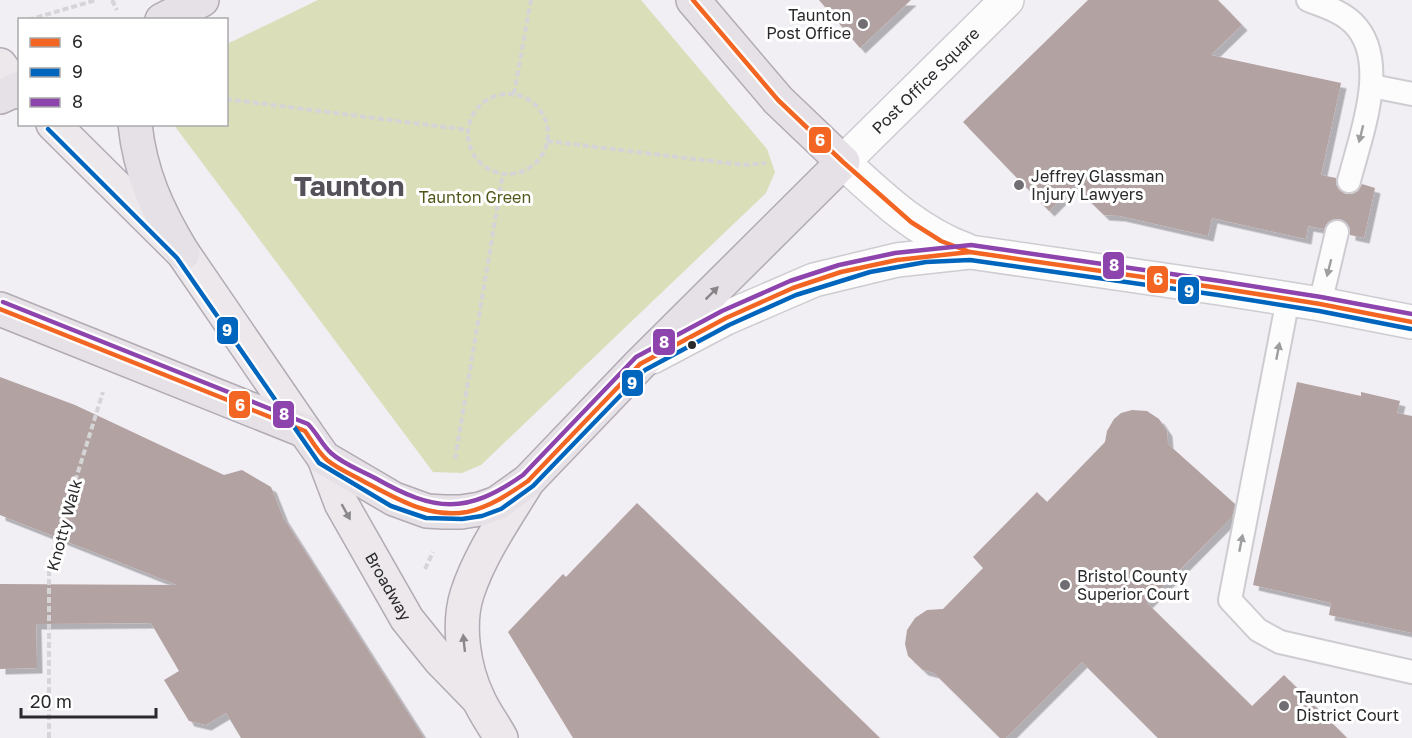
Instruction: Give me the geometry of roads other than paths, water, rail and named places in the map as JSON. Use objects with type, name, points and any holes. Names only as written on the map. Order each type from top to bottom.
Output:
[{"type":"highway","points":[[166,18],[202,0]]},
{"type":"highway","points":[[190,18],[213,0]]},
{"type":"highway","points":[[0,309],[305,431],[324,458],[394,499],[427,511],[461,512],[480,509],[496,503],[528,480],[640,364],[843,162],[778,100],[693,0]]},
{"type":"highway","points":[[135,126],[137,148],[154,200],[183,253]]},
{"type":"main road","name":"Post Office Square","points":[[843,162],[1007,0]]},
{"type":"main road","points":[[54,126],[183,253],[305,431]]},
{"type":"main road","points":[[843,162],[911,222],[941,241],[970,252],[1320,304],[1412,322]]},
{"type":"main road","points":[[640,364],[726,318],[814,280],[897,260],[970,252]]},
{"type":"main road","name":"Broadway","points":[[324,458],[341,503],[407,619],[440,660],[478,699],[501,738]]},
{"type":"main road","name":"Broadway","points":[[478,699],[465,654],[463,614],[466,596],[491,542],[528,480]]},
{"type":"lane","points":[[1308,0],[1342,14],[1361,31],[1370,59],[1372,86],[1349,181]]},
{"type":"lane","points":[[1372,86],[1412,94]]},
{"type":"lane","points":[[1320,304],[1337,232]]},
{"type":"lane","points":[[1288,299],[1230,600],[1258,630],[1280,642],[1412,672]]},
{"type":"place","name":"Taunton Post Office","points":[[863,24]]},
{"type":"place","name":"Jeffrey Glassman Injury Lawyers","points":[[1019,185]]},
{"type":"place","name":"Bristol County Superior Court","points":[[1065,585]]},
{"type":"place","name":"Taunton District Court","points":[[1284,706]]},
{"type":"district","name":"Taunton","points":[[349,185]]},
{"type":"park label","name":"Taunton Green","points":[[475,197]]}]
